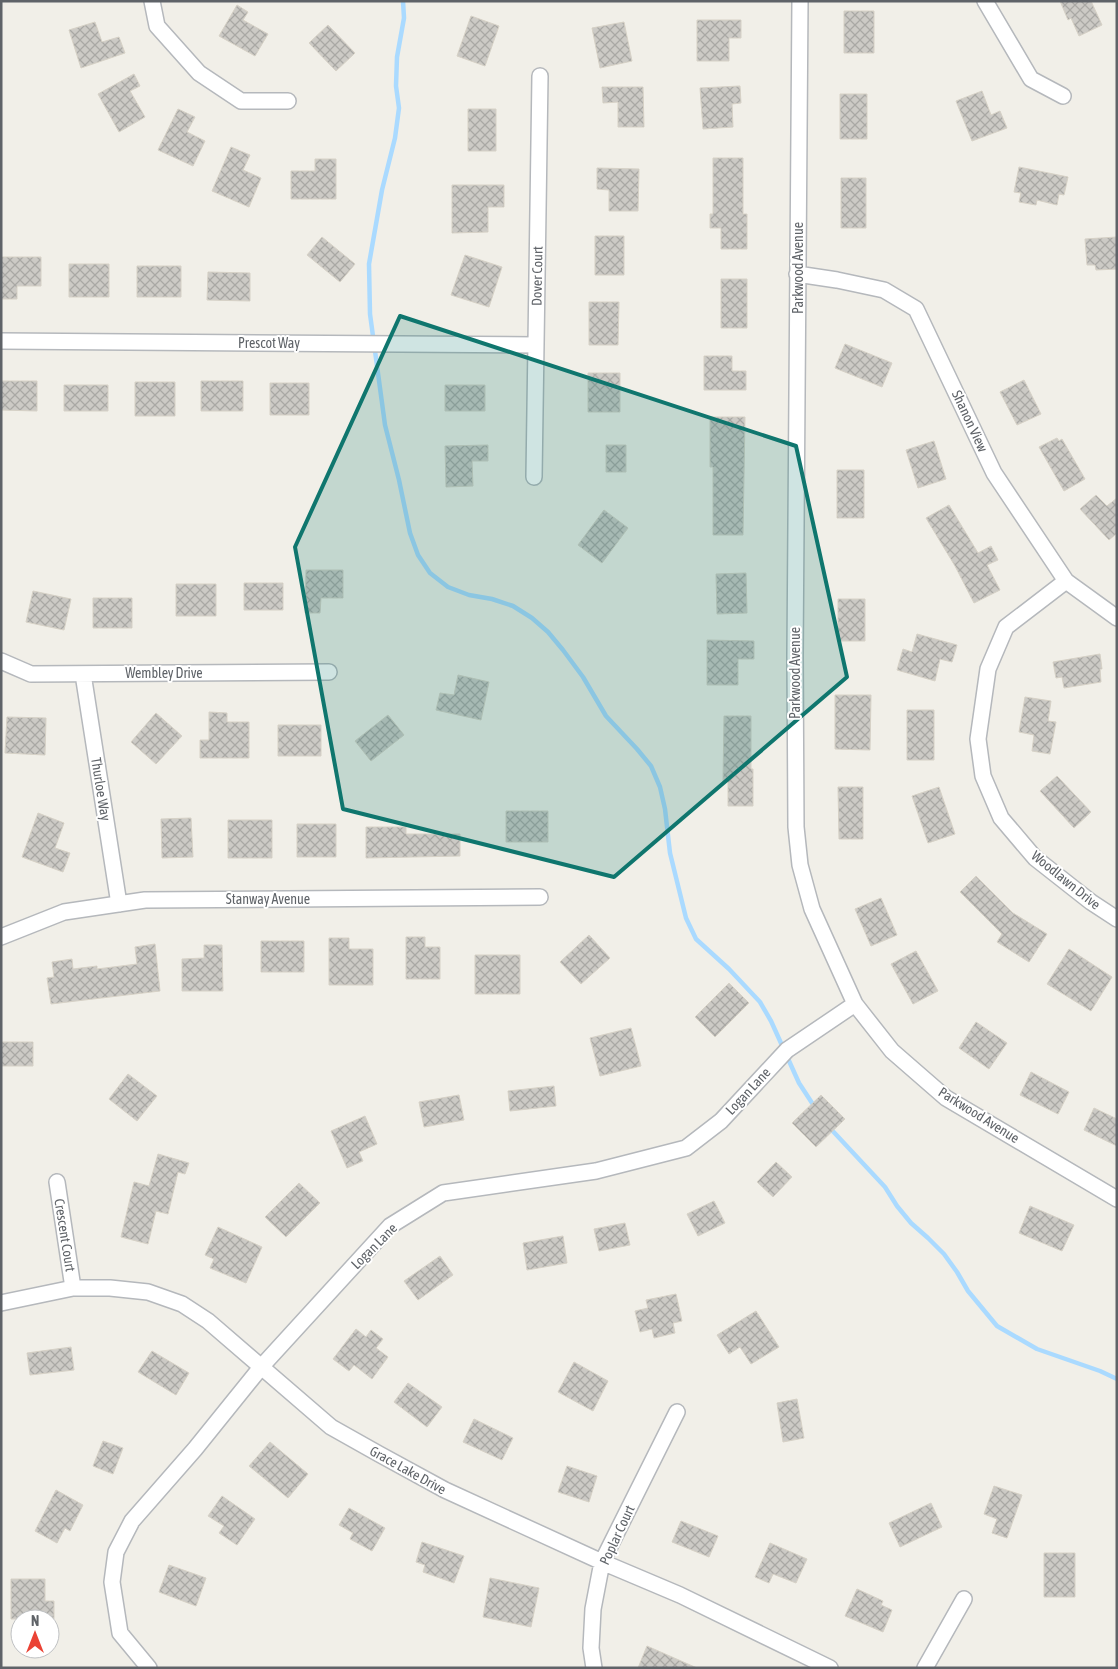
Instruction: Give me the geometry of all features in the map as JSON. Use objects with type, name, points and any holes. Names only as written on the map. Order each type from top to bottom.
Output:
[{"type":"street","points":[[152,1],[157,26],[199,73],[241,102],[288,102]]},
{"type":"street","name":"Parkwood Avenue","points":[[800,1],[797,274],[796,827],[800,865],[812,909],[855,1004],[892,1051],[946,1098],[1117,1199]]},
{"type":"street","points":[[985,1],[1031,78],[1063,96]]},
{"type":"street","name":"Dover Court","points":[[534,477],[540,76]]},
{"type":"street","name":"Shanon View","points":[[797,274],[884,290],[916,309],[994,473],[1066,581],[1117,618]]},
{"type":"street","name":"Prescot Way","points":[[1,341],[536,344]]},
{"type":"street","name":"Woodlawn Drive","points":[[1066,581],[1006,627],[988,669],[978,739],[982,776],[1001,818],[1035,858],[1091,902],[1117,919]]},
{"type":"street","name":"Wembley Drive","points":[[1,661],[31,674],[329,672]]},
{"type":"street","name":"Thurloe Way","points":[[83,674],[119,904]]},
{"type":"street","name":"Stanway Avenue","points":[[1,937],[64,912],[144,900],[540,897]]},
{"type":"street","name":"Logan Lane","points":[[149,1668],[120,1633],[112,1582],[116,1552],[132,1521],[195,1449],[262,1366],[390,1226],[443,1193],[596,1171],[686,1148],[721,1121],[787,1050],[855,1004]]},
{"type":"street","name":"Crescent Court","points":[[57,1182],[73,1288]]},
{"type":"street","name":"Grace Lake Drive","points":[[1,1303],[73,1288],[110,1288],[148,1292],[182,1304],[208,1322],[262,1366],[331,1427],[445,1490],[602,1562],[680,1595],[830,1668]]},
{"type":"street","name":"Poplar Court","points":[[594,1668],[591,1648],[593,1609],[602,1562],[677,1412]]},
{"type":"street","points":[[924,1668],[964,1600]]},
{"type":"highlighted area","points":[[400,316],[796,446],[847,677],[614,877],[343,809],[295,547]]},
{"type":"building","points":[[1060,1],[1091,1],[1102,25],[1079,36],[1071,18],[1068,20]]},
{"type":"building","points":[[237,5],[248,12],[243,20],[268,34],[255,56],[219,36]]},
{"type":"building","points":[[844,11],[874,11],[874,53],[844,53]]},
{"type":"building","points":[[471,16],[499,26],[485,66],[457,56]]},
{"type":"building","points":[[697,20],[741,20],[741,38],[729,38],[729,61],[697,61]]},
{"type":"building","points":[[95,22],[102,42],[119,37],[125,53],[81,68],[69,30]]},
{"type":"building","points":[[624,22],[632,61],[600,68],[592,28]]},
{"type":"building","points":[[328,25],[355,53],[336,71],[309,43]]},
{"type":"building","points":[[134,74],[140,86],[130,91],[145,117],[119,132],[98,94]]},
{"type":"building","points":[[740,86],[741,103],[732,104],[733,127],[703,129],[700,88]]},
{"type":"building","points":[[602,87],[643,87],[644,127],[618,127],[618,102],[603,103]]},
{"type":"building","points":[[982,91],[991,115],[1000,111],[1007,128],[972,141],[956,101]]},
{"type":"building","points":[[840,94],[867,94],[867,139],[840,139]]},
{"type":"building","points":[[178,109],[195,117],[187,132],[205,141],[193,166],[158,150]]},
{"type":"building","points":[[468,109],[496,109],[496,151],[468,151]]},
{"type":"building","points":[[231,147],[250,155],[243,170],[261,178],[249,207],[212,191]]},
{"type":"building","points":[[713,158],[743,158],[743,214],[747,214],[747,249],[721,249],[721,228],[710,228],[710,214],[713,214]]},
{"type":"building","points":[[315,159],[336,159],[336,199],[291,199],[291,171],[315,171]]},
{"type":"building","points":[[1019,167],[1068,177],[1064,195],[1059,194],[1057,205],[1037,200],[1036,205],[1019,202],[1021,193],[1014,192]]},
{"type":"building","points":[[597,168],[639,169],[638,211],[609,211],[609,190],[597,189]]},
{"type":"building","points":[[841,178],[866,178],[866,228],[841,228]]},
{"type":"building","points":[[452,185],[504,185],[504,207],[488,207],[488,232],[452,233]]},
{"type":"building","points":[[595,236],[624,236],[624,275],[595,275]]},
{"type":"building","points":[[322,237],[355,264],[340,282],[307,255]]},
{"type":"building","points":[[1117,237],[1117,269],[1096,270],[1095,265],[1087,265],[1085,239]]},
{"type":"building","points":[[465,255],[502,267],[489,307],[451,295]]},
{"type":"building","points":[[1,257],[41,257],[41,286],[17,286],[17,299],[1,299]]},
{"type":"building","points":[[69,264],[109,264],[109,297],[69,297]]},
{"type":"building","points":[[137,266],[181,266],[181,297],[137,297]]},
{"type":"building","points":[[208,272],[250,273],[250,301],[207,300]]},
{"type":"building","points":[[721,279],[747,279],[747,328],[721,328]]},
{"type":"building","points":[[589,302],[619,302],[618,345],[589,345]]},
{"type":"building","points":[[845,344],[892,363],[882,387],[835,368]]},
{"type":"building","points":[[704,356],[732,356],[732,371],[746,371],[746,390],[704,390]]},
{"type":"building","points":[[588,373],[620,373],[620,412],[588,412]]},
{"type":"building","points":[[1024,380],[1041,414],[1017,425],[1000,392]]},
{"type":"building","points":[[1,381],[37,381],[37,411],[1,410]]},
{"type":"building","points":[[201,381],[243,381],[243,411],[201,411]]},
{"type":"building","points":[[135,382],[175,382],[175,416],[135,416]]},
{"type":"building","points":[[270,383],[309,383],[309,415],[270,415]]},
{"type":"building","points":[[64,385],[108,385],[108,411],[64,411]]},
{"type":"building","points":[[445,385],[485,385],[485,411],[445,411]]},
{"type":"building","points":[[710,417],[745,417],[743,535],[713,535],[713,467],[710,467]]},
{"type":"building","points":[[1057,438],[1059,441],[1062,439],[1085,479],[1064,491],[1039,447]]},
{"type":"building","points":[[934,441],[946,479],[918,488],[906,450]]},
{"type":"building","points":[[488,445],[488,461],[472,461],[473,486],[446,487],[445,446]]},
{"type":"building","points":[[606,445],[626,445],[626,472],[606,472]]},
{"type":"building","points":[[837,470],[864,470],[864,518],[837,518]]},
{"type":"building","points":[[1096,495],[1107,506],[1117,498],[1117,533],[1109,540],[1080,509]]},
{"type":"building","points":[[949,505],[978,553],[991,546],[998,560],[987,565],[1000,590],[974,603],[955,566],[926,518]]},
{"type":"building","points":[[604,510],[628,528],[602,563],[578,545]]},
{"type":"building","points":[[306,570],[343,570],[343,598],[321,598],[320,613],[305,613]]},
{"type":"building","points":[[746,573],[747,613],[717,614],[716,574]]},
{"type":"building","points":[[244,583],[283,583],[283,610],[244,610]]},
{"type":"building","points":[[176,584],[216,584],[216,616],[176,616]]},
{"type":"building","points":[[33,591],[71,599],[64,630],[26,622]]},
{"type":"building","points":[[93,598],[132,598],[132,628],[93,628]]},
{"type":"building","points":[[838,599],[865,599],[865,641],[838,641]]},
{"type":"building","points":[[917,634],[957,645],[952,662],[940,659],[935,681],[897,670],[903,649],[912,652]]},
{"type":"building","points":[[707,640],[754,641],[754,659],[738,659],[738,685],[707,685]]},
{"type":"building","points":[[1100,654],[1101,682],[1064,688],[1062,677],[1056,678],[1053,662]]},
{"type":"building","points":[[458,675],[489,682],[481,720],[436,710],[440,693],[454,695]]},
{"type":"building","points":[[835,695],[871,695],[870,750],[835,749]]},
{"type":"building","points":[[1025,697],[1051,701],[1048,721],[1056,722],[1050,754],[1032,751],[1034,735],[1019,732]]},
{"type":"building","points":[[907,710],[934,710],[934,760],[907,760]]},
{"type":"building","points":[[209,712],[227,713],[227,722],[249,722],[249,758],[200,758],[200,740],[209,740]]},
{"type":"building","points":[[156,713],[182,736],[156,764],[131,742]]},
{"type":"building","points":[[388,715],[404,735],[371,761],[355,741]]},
{"type":"building","points":[[724,716],[751,716],[753,806],[728,806],[728,782],[723,782]]},
{"type":"building","points":[[7,717],[46,718],[45,755],[5,753]]},
{"type":"building","points":[[278,725],[321,725],[321,756],[278,756]]},
{"type":"building","points":[[1057,776],[1091,812],[1074,828],[1040,791]]},
{"type":"building","points":[[838,787],[863,787],[863,839],[839,839]]},
{"type":"building","points":[[939,787],[955,834],[928,843],[912,796]]},
{"type":"building","points":[[506,811],[548,811],[548,842],[506,842]]},
{"type":"building","points":[[38,813],[64,823],[55,848],[70,853],[63,872],[22,857]]},
{"type":"building","points":[[191,818],[193,857],[162,858],[161,819]]},
{"type":"building","points":[[228,820],[272,820],[272,858],[228,858]]},
{"type":"building","points":[[297,824],[336,824],[336,857],[297,857]]},
{"type":"building","points":[[366,827],[406,827],[406,834],[460,834],[460,856],[366,858]]},
{"type":"building","points":[[976,876],[1013,913],[1047,934],[1029,962],[997,942],[1002,934],[960,892]]},
{"type":"building","points":[[881,898],[897,935],[871,946],[855,909]]},
{"type":"building","points":[[589,935],[610,958],[581,984],[560,962]]},
{"type":"building","points":[[406,937],[425,937],[425,947],[440,947],[440,979],[406,979]]},
{"type":"building","points":[[329,938],[349,938],[349,949],[373,949],[373,985],[329,985]]},
{"type":"building","points":[[261,941],[304,941],[304,972],[261,972]]},
{"type":"building","points":[[155,944],[160,991],[51,1004],[47,978],[54,977],[52,962],[72,959],[73,969],[97,966],[97,969],[137,964],[135,947]]},
{"type":"building","points":[[204,945],[222,945],[223,991],[182,991],[182,959],[204,958]]},
{"type":"building","points":[[1069,949],[1112,977],[1091,1011],[1047,984]]},
{"type":"building","points":[[916,951],[938,991],[913,1004],[891,964]]},
{"type":"building","points":[[475,955],[520,955],[520,994],[475,994]]},
{"type":"building","points":[[729,983],[749,1003],[715,1037],[695,1017]]},
{"type":"building","points":[[976,1022],[1007,1043],[989,1069],[959,1048]]},
{"type":"building","points":[[631,1028],[641,1066],[600,1076],[590,1038]]},
{"type":"building","points":[[1,1042],[33,1042],[33,1066],[1,1066]]},
{"type":"building","points":[[1031,1072],[1069,1092],[1058,1114],[1020,1095]]},
{"type":"building","points":[[128,1074],[157,1096],[137,1121],[109,1099]]},
{"type":"building","points":[[554,1086],[556,1106],[510,1111],[508,1091]]},
{"type":"building","points":[[459,1095],[464,1120],[424,1127],[419,1102]]},
{"type":"building","points":[[821,1095],[845,1119],[816,1147],[792,1123]]},
{"type":"building","points":[[1094,1108],[1117,1119],[1117,1146],[1084,1130]]},
{"type":"building","points":[[365,1116],[377,1144],[359,1152],[363,1161],[347,1168],[331,1131]]},
{"type":"building","points":[[158,1154],[189,1163],[185,1174],[178,1172],[168,1214],[156,1211],[148,1244],[121,1237],[134,1182],[149,1186]]},
{"type":"building","points":[[776,1162],[792,1177],[773,1197],[757,1182]]},
{"type":"building","points":[[299,1183],[320,1203],[286,1237],[265,1217]]},
{"type":"building","points":[[714,1201],[725,1223],[698,1236],[687,1214]]},
{"type":"building","points":[[1030,1206],[1074,1225],[1062,1251],[1019,1233]]},
{"type":"building","points":[[625,1223],[630,1245],[599,1251],[594,1229]]},
{"type":"building","points":[[218,1227],[262,1247],[246,1283],[210,1268],[214,1259],[205,1255]]},
{"type":"building","points":[[563,1236],[567,1263],[527,1270],[523,1243]]},
{"type":"building","points":[[440,1256],[453,1275],[418,1300],[404,1281]]},
{"type":"building","points":[[676,1294],[682,1321],[673,1323],[675,1333],[654,1338],[652,1329],[640,1332],[635,1311],[648,1308],[646,1300]]},
{"type":"building","points":[[756,1311],[779,1347],[751,1364],[740,1347],[729,1354],[717,1335]]},
{"type":"building","points":[[356,1329],[366,1337],[371,1330],[383,1339],[376,1348],[388,1357],[372,1379],[354,1365],[349,1371],[333,1359]]},
{"type":"building","points":[[71,1347],[74,1370],[30,1375],[27,1353]]},
{"type":"building","points":[[152,1351],[189,1373],[176,1395],[138,1372]]},
{"type":"building","points":[[574,1362],[608,1381],[593,1411],[558,1392]]},
{"type":"building","points":[[408,1383],[442,1407],[427,1427],[394,1402]]},
{"type":"building","points":[[797,1399],[804,1438],[783,1442],[777,1403]]},
{"type":"building","points":[[474,1419],[513,1438],[502,1460],[463,1442]]},
{"type":"building","points":[[103,1441],[123,1448],[113,1474],[93,1466]]},
{"type":"building","points":[[270,1442],[308,1474],[288,1498],[249,1466]]},
{"type":"building","points":[[567,1466],[597,1476],[589,1502],[558,1492]]},
{"type":"building","points":[[994,1486],[1022,1495],[1007,1538],[992,1533],[997,1519],[984,1514]]},
{"type":"building","points":[[56,1490],[83,1505],[70,1531],[65,1528],[57,1543],[35,1531]]},
{"type":"building","points":[[222,1496],[255,1519],[237,1545],[219,1533],[224,1526],[208,1516]]},
{"type":"building","points":[[931,1503],[942,1527],[900,1547],[889,1523]]},
{"type":"building","points":[[349,1508],[385,1528],[372,1551],[350,1539],[353,1533],[339,1525]]},
{"type":"building","points":[[681,1521],[718,1536],[709,1557],[672,1542]]},
{"type":"building","points":[[422,1542],[464,1556],[454,1583],[423,1572],[425,1565],[416,1562]]},
{"type":"building","points":[[770,1543],[807,1559],[796,1583],[773,1574],[769,1583],[755,1577]]},
{"type":"building","points":[[1044,1553],[1075,1553],[1075,1597],[1044,1597]]},
{"type":"building","points":[[169,1565],[206,1578],[196,1606],[159,1592]]},
{"type":"building","points":[[490,1578],[539,1588],[531,1627],[483,1617]]},
{"type":"building","points":[[11,1579],[45,1579],[45,1601],[54,1601],[54,1609],[11,1609]]},
{"type":"building","points":[[857,1589],[883,1601],[881,1605],[892,1610],[883,1632],[845,1616]]},
{"type":"building","points":[[647,1646],[697,1668],[638,1668]]},
{"type":"waterway","points":[[403,1],[404,18],[397,57],[396,86],[399,108],[395,138],[382,190],[369,264],[370,314],[385,425],[410,533],[418,555],[430,573],[448,587],[469,595],[492,599],[513,606],[532,618],[548,632],[583,677],[606,716],[651,766],[660,787],[665,809],[670,853],[686,918],[696,939],[729,969],[760,1002],[771,1021],[799,1083],[814,1106]]},
{"type":"waterway","points":[[829,1127],[885,1187],[911,1223],[944,1254],[968,1291],[997,1326],[1037,1349],[1100,1371],[1117,1379]]}]
